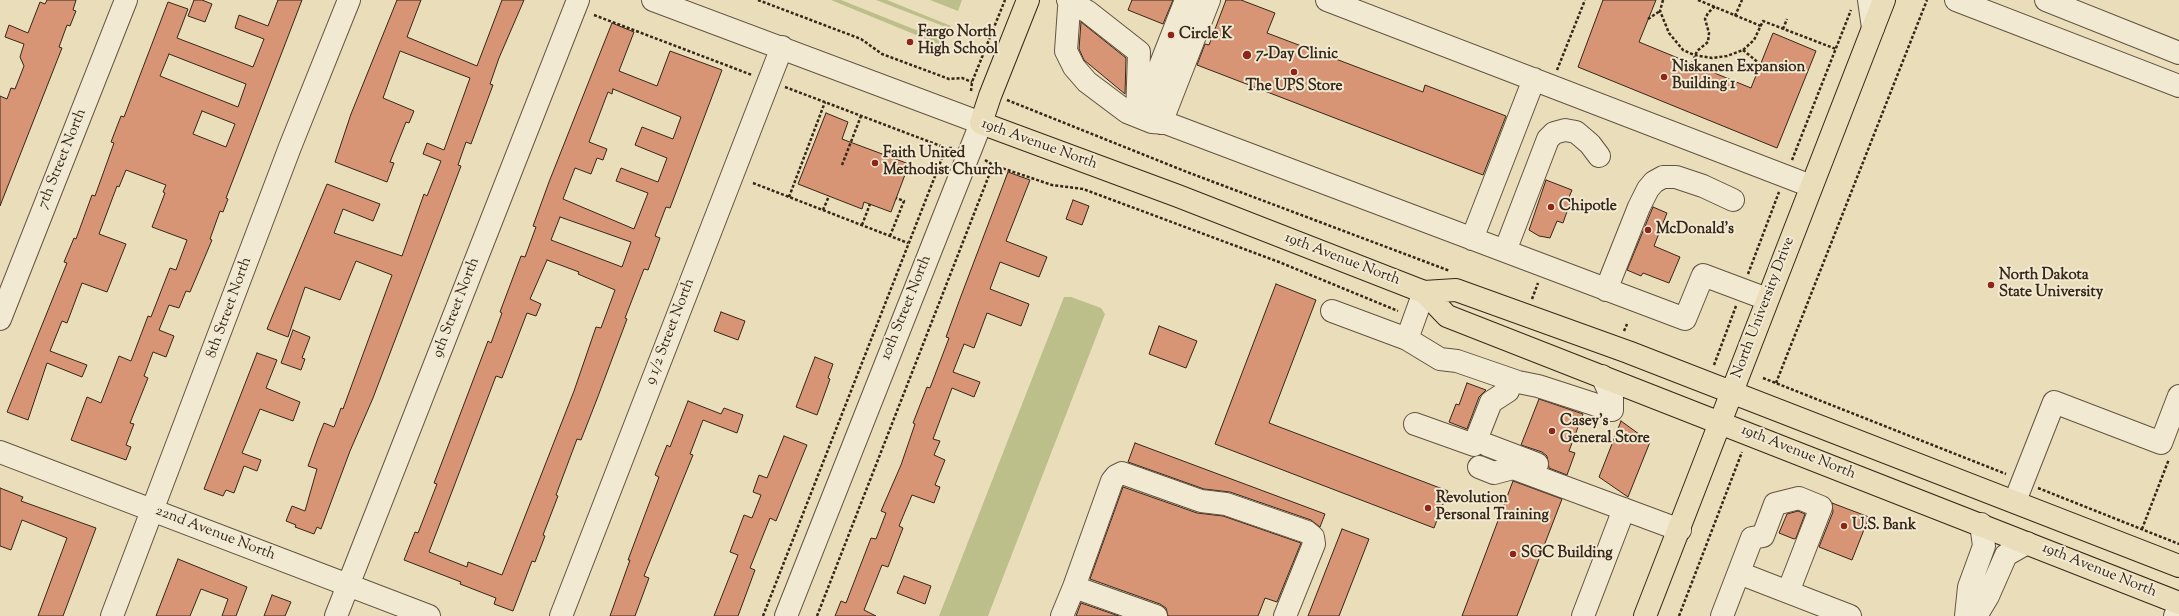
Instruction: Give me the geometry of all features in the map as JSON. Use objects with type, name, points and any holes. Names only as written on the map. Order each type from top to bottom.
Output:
[{"type":"main road","name":"10th Street North","points":[[981,123],[990,96],[1028,0]]},
{"type":"main road","name":"North University Drive","points":[[1645,616],[1680,530],[1767,299],[1884,0]]},
{"type":"main road","name":"19th Avenue North","points":[[981,123],[1178,196],[1424,292],[1456,290],[1628,352],[1895,457],[2015,501],[2179,566]]},
{"type":"main road","name":"19th Avenue North","points":[[1424,292],[1447,316],[2027,542],[2179,604]]},
{"type":"street","name":"7th Street North","points":[[0,319],[126,0]]},
{"type":"street","name":"8th Street North","points":[[112,616],[290,147],[349,0]]},
{"type":"street","name":"9th Street North","points":[[336,616],[578,0]]},
{"type":"street","name":"19th Avenue North","points":[[653,0],[782,47],[981,123]]},
{"type":"street","points":[[1139,116],[1139,52],[1088,12],[1070,0],[1066,51],[1074,67],[1087,82],[1109,100],[1139,116],[1685,319],[1703,275],[1767,299]]},
{"type":"street","points":[[1139,116],[1186,0]]},
{"type":"street","points":[[1161,123],[1209,0]]},
{"type":"street","points":[[1327,0],[1811,186]]},
{"type":"street","points":[[1869,0],[1873,28]]},
{"type":"street","points":[[1956,0],[2179,86]]},
{"type":"street","points":[[2046,0],[2179,52]]},
{"type":"street","name":"9 1/2 Street North","points":[[561,616],[782,47]]},
{"type":"street","points":[[1472,239],[1534,79]]},
{"type":"street","name":"10th Street North","points":[[786,616],[922,268],[970,154],[981,123]]},
{"type":"street","points":[[1505,251],[1548,139],[1554,133],[1565,130],[1576,132],[1590,144],[1599,156]]},
{"type":"street","points":[[1606,290],[1639,207],[1648,189],[1654,182],[1663,178],[1676,177],[1703,186],[1733,200]]},
{"type":"street","points":[[1407,339],[1424,292]]},
{"type":"street","points":[[1332,311],[1407,339],[1440,359],[1457,360],[1518,382],[1538,386],[1612,410],[1612,398],[1602,376]]},
{"type":"street","points":[[1415,424],[1474,445],[1491,402],[1508,391]]},
{"type":"street","points":[[2015,501],[2054,402],[2161,443],[2179,396]]},
{"type":"street","points":[[1487,445],[1584,482],[1592,498]]},
{"type":"street","name":"22nd Avenue North","points":[[0,452],[430,616]]},
{"type":"street","points":[[1479,467],[1494,473],[1513,468],[1680,530]]},
{"type":"street","points":[[1062,616],[1112,482],[1116,476],[1122,473],[1201,501],[1226,504],[1307,532],[1313,537],[1314,544],[1285,616]]},
{"type":"street","points":[[1722,616],[1752,538],[1763,536],[1775,504],[1799,498],[1821,507],[1788,592]]},
{"type":"street","points":[[1583,616],[1624,510]]},
{"type":"street","points":[[1966,616],[1969,587],[1984,546],[1981,524]]},
{"type":"street","points":[[1976,616],[1988,596],[2006,555],[2027,542]]},
{"type":"street","points":[[1739,573],[1850,616]]},
{"type":"street","points":[[1074,587],[1156,616]]},
{"type":"street","points":[[2175,616],[2179,604]]},
{"type":"path","points":[[758,0],[861,39],[882,54],[949,79],[962,78],[972,82]]},
{"type":"path","points":[[1005,0],[972,82],[971,91],[1018,104],[1187,172],[1458,274]]},
{"type":"path","points":[[1557,70],[1585,0]]},
{"type":"path","points":[[1663,0],[1660,11],[1669,33],[1676,42],[1694,56],[1702,58],[1728,56],[1743,50],[1754,40],[1763,21],[1836,49]]},
{"type":"path","points":[[1698,0],[1761,26]]},
{"type":"path","points":[[1735,16],[1742,0]]},
{"type":"path","points":[[1776,383],[1927,0]]},
{"type":"path","points":[[1692,64],[1694,56],[1708,42],[1709,33],[1705,19],[1714,6]]},
{"type":"path","points":[[1648,19],[1660,11]]},
{"type":"path","points":[[594,15],[946,148],[955,148],[993,165],[1052,185],[1083,189],[1279,262],[1415,317]]},
{"type":"path","points":[[1783,29],[1787,19]]},
{"type":"path","points":[[1743,50],[1760,64]]},
{"type":"path","points":[[788,197],[825,102]]},
{"type":"path","points":[[842,165],[861,116]]},
{"type":"path","points":[[763,616],[946,148]]},
{"type":"path","points":[[816,616],[993,165]]},
{"type":"path","points":[[753,183],[908,243]]},
{"type":"path","points":[[823,210],[829,196]]},
{"type":"path","points":[[890,236],[904,201],[896,198]]},
{"type":"path","points":[[862,225],[870,204]]},
{"type":"path","points":[[1525,297],[1539,302]]},
{"type":"path","points":[[1623,334],[1627,324]]},
{"type":"path","points":[[1713,368],[1718,366]]},
{"type":"path","points":[[1763,378],[2179,544]]},
{"type":"path","points":[[1679,616],[1741,453],[1745,451]]},
{"type":"path","points":[[2142,529],[2172,453]]},
{"type":"green space","points":[[831,0],[841,0],[926,34],[928,32],[946,40],[943,46]]},
{"type":"green space","points":[[876,0],[887,0],[951,26],[951,29]]},
{"type":"green space","points":[[930,0],[962,0],[958,11]]},
{"type":"green space","points":[[1064,297],[1071,297],[1101,308],[1105,314],[988,616],[939,616]]},
{"type":"building","points":[[47,0],[76,0],[73,10],[76,11],[70,26],[67,25],[59,47],[62,48],[0,206],[0,96],[7,99],[11,88],[15,89],[24,66],[20,57],[24,44],[5,37],[9,25],[28,33],[40,2],[45,4]]},
{"type":"building","points":[[194,0],[202,0],[212,4],[205,22],[188,16]]},
{"type":"building","points":[[278,0],[302,0],[226,198],[228,199],[223,212],[220,211],[210,239],[212,240],[190,292],[186,291],[179,308],[169,305],[159,330],[174,336],[166,357],[153,352],[144,376],[148,378],[130,423],[134,424],[126,445],[131,447],[126,460],[71,440],[87,397],[101,403],[119,356],[131,361],[148,316],[151,317],[170,268],[176,270],[187,240],[152,227],[165,193],[163,192],[166,185],[126,170],[119,187],[117,186],[99,234],[126,244],[107,292],[82,283],[67,323],[62,321],[50,351],[87,365],[82,377],[47,363],[28,420],[7,412],[67,263],[64,262],[74,238],[76,239],[92,195],[95,196],[114,143],[111,142],[121,116],[124,117],[168,2],[188,9],[177,38],[253,67],[264,39],[235,28],[239,15],[268,26]],"holes":[[[169,54],[246,84],[238,107],[160,76]],[[202,111],[235,124],[226,147],[193,134]]]},
{"type":"building","points":[[397,0],[421,0],[407,37],[477,66],[502,0],[524,0],[499,58],[490,84],[493,85],[471,144],[466,142],[458,165],[461,166],[373,398],[350,451],[321,529],[317,527],[314,534],[295,527],[296,525],[286,521],[292,506],[305,511],[317,469],[308,466],[318,438],[324,423],[334,427],[341,408],[343,409],[392,275],[356,261],[340,300],[305,287],[288,337],[267,329],[327,184],[380,204],[373,221],[343,209],[334,233],[402,256],[424,194],[427,196],[441,161],[423,154],[427,143],[444,150],[470,78],[400,51],[383,98],[414,111],[409,123],[406,122],[390,162],[394,163],[387,182],[335,162],[351,114]]},
{"type":"building","points":[[1132,0],[1173,0],[1163,24],[1128,10]]},
{"type":"building","points":[[1226,0],[1241,0],[1275,13],[1267,33],[1423,92],[1425,85],[1506,116],[1483,175],[1197,65],[1205,44],[1209,45]]},
{"type":"building","name":"Niskanen Expansion Building 1","points":[[1603,0],[1656,0],[1639,42],[1751,88],[1773,33],[1816,51],[1777,148],[1578,67]]},
{"type":"building","points":[[1081,22],[1126,58],[1125,94],[1084,60],[1079,49]]},
{"type":"building","points":[[612,23],[634,32],[619,71],[657,86],[670,51],[722,70],[670,208],[666,207],[655,236],[660,238],[648,270],[644,269],[625,318],[627,319],[597,399],[581,440],[577,439],[556,495],[558,496],[543,535],[545,536],[535,562],[532,561],[513,611],[494,604],[496,598],[460,584],[461,582],[404,560],[415,532],[418,533],[437,484],[434,483],[488,341],[491,343],[502,313],[500,312],[521,256],[525,257],[536,227],[533,226]],"holes":[[[613,89],[681,117],[673,139],[642,127],[635,145],[667,158],[658,182],[621,168],[616,181],[648,193],[634,229],[563,199],[575,168],[591,174],[597,158],[603,160],[607,149],[589,142],[608,92],[612,94]],[[560,217],[631,242],[622,267],[551,240]],[[547,260],[579,272],[578,274],[615,290],[601,328],[596,327],[574,391],[502,575],[468,562],[467,567],[429,552],[496,376],[502,378],[527,313],[536,316],[541,304],[530,299]]]},
{"type":"building","name":"Faith United Methodist Church","points":[[826,113],[848,122],[842,139],[909,164],[891,212],[864,202],[862,209],[798,184]]},
{"type":"building","points":[[1008,172],[1030,180],[1006,241],[1047,257],[1039,277],[1000,262],[990,289],[1029,304],[1021,326],[987,313],[974,348],[964,344],[953,372],[980,382],[974,397],[952,388],[933,439],[940,441],[934,455],[945,460],[935,485],[940,487],[934,503],[912,495],[899,526],[903,528],[888,567],[882,565],[864,610],[876,616],[835,616],[841,601],[846,603],[871,538],[876,539],[886,513],[881,511],[901,465],[915,424],[913,423],[927,387],[930,388],[949,338],[946,337]]},
{"type":"building","name":"Chipotle","points":[[1546,180],[1572,190],[1567,202],[1570,203],[1563,223],[1557,221],[1550,238],[1539,236],[1529,230]]},
{"type":"building","points":[[1073,200],[1089,206],[1082,225],[1066,219]]},
{"type":"building","name":"McDonald's","points":[[1653,207],[1667,213],[1654,246],[1680,257],[1669,283],[1643,273],[1641,276],[1627,270]]},
{"type":"building","points":[[1276,284],[1316,300],[1269,423],[1448,491],[1434,528],[1215,444]]},
{"type":"building","points":[[721,312],[745,321],[738,340],[714,331]]},
{"type":"building","points":[[1159,326],[1197,341],[1186,368],[1149,354]]},
{"type":"building","points":[[293,330],[310,337],[302,358],[305,359],[301,370],[281,363]]},
{"type":"building","points":[[257,353],[277,360],[266,388],[300,402],[293,421],[260,409],[242,453],[261,460],[257,471],[244,466],[234,493],[226,490],[223,496],[204,489]]},
{"type":"building","points":[[815,357],[833,364],[828,378],[830,379],[817,415],[796,407]]},
{"type":"building","points":[[1467,383],[1486,390],[1479,397],[1467,429],[1449,422],[1456,404],[1459,405]]},
{"type":"building","name":"Casey's General Store","points":[[1539,399],[1583,414],[1569,451],[1575,453],[1567,475],[1549,468],[1547,456],[1542,452],[1521,445]]},
{"type":"building","points":[[688,401],[721,414],[724,408],[743,415],[737,433],[703,420],[690,454],[693,455],[644,576],[649,578],[635,616],[610,616],[630,560],[628,560],[659,477],[655,475],[667,445],[670,447]]},
{"type":"building","name":"Casey's General Store","points":[[1621,421],[1650,442],[1628,497],[1599,477]]},
{"type":"building","points":[[784,436],[807,445],[776,521],[770,518],[750,568],[755,570],[738,616],[714,616],[738,555],[730,552],[744,515],[752,518],[761,495],[753,492],[759,475],[767,478]]},
{"type":"building","points":[[1135,443],[1325,514],[1320,527],[1311,520],[1230,492],[1204,489],[1128,462]]},
{"type":"building","name":"SGC Building","points":[[1513,481],[1562,499],[1517,616],[1462,616]]},
{"type":"building","points":[[1123,487],[1197,513],[1223,516],[1301,543],[1277,602],[1265,598],[1258,616],[1168,616],[1166,608],[1160,604],[1090,579]]},
{"type":"building","points":[[0,488],[23,497],[21,501],[96,528],[63,616],[38,616],[67,538],[22,520],[11,550],[0,546]]},
{"type":"building","name":"U.S. Bank","points":[[1832,503],[1869,517],[1852,560],[1819,547],[1833,512]]},
{"type":"building","points":[[1798,511],[1805,514],[1796,538],[1794,539],[1779,533],[1787,514]]},
{"type":"building","points":[[1342,529],[1369,539],[1339,616],[1308,616]]},
{"type":"building","points":[[178,559],[247,587],[236,616],[222,616],[228,599],[201,589],[190,616],[156,616]]},
{"type":"building","points":[[904,576],[931,586],[925,604],[897,593]]},
{"type":"building","points":[[272,595],[291,602],[285,616],[264,616]]},
{"type":"building","points":[[1081,603],[1119,616],[1076,616]]},
{"type":"place","name":"Circle K","points":[[1171,35]]},
{"type":"place","name":"Fargo North High School","points":[[910,42]]},
{"type":"place","name":"7-Day Clinic","points":[[1247,55]]},
{"type":"place","name":"The UPS Store","points":[[1294,72]]},
{"type":"place","name":"Niskanen Expansion Building 1","points":[[1664,77]]},
{"type":"place","name":"Faith United Methodist Church","points":[[875,163]]},
{"type":"place","name":"Chipotle","points":[[1551,207]]},
{"type":"place","name":"McDonald's","points":[[1648,230]]},
{"type":"place","name":"North Dakota State University","points":[[1991,285]]},
{"type":"place","name":"Casey's General Store","points":[[1552,431]]},
{"type":"place","name":"Revolution Personal Training","points":[[1428,508]]},
{"type":"place","name":"U.S. Bank","points":[[1844,526]]},
{"type":"place","name":"SGC Building","points":[[1513,554]]}]
